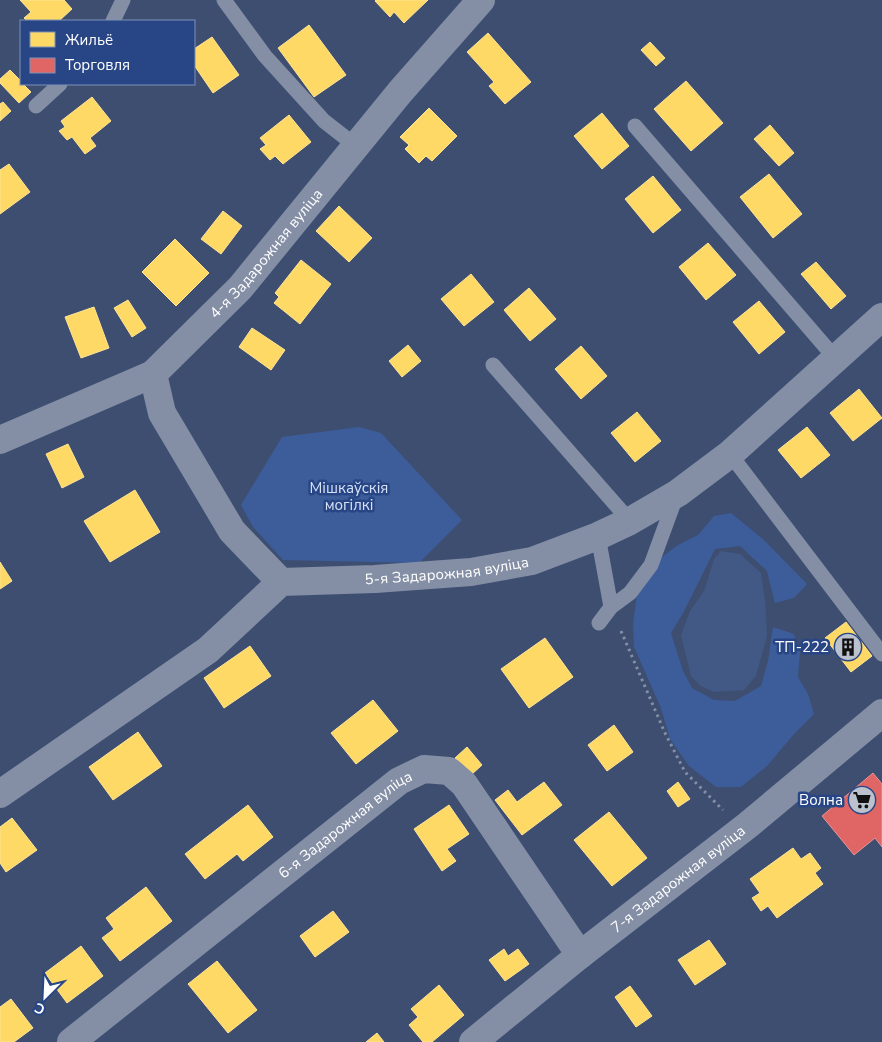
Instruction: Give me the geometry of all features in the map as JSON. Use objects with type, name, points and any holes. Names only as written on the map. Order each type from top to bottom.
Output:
[{"type":"street","name":"4-я Задарожная вуліца","points":[[0,440],[153,374],[240,288],[400,92],[481,0]]},
{"type":"street","name":"5-я Задарожная вуліца","points":[[281,582],[375,579],[471,572],[532,561],[598,536],[630,521],[678,493],[730,454],[882,317]]},
{"type":"street","points":[[0,794],[208,650],[281,582],[232,531],[162,413],[153,374]]},
{"type":"street","name":"7-я Задарожная вуліца","points":[[473,1042],[748,825],[882,713]]},
{"type":"street","name":"6-я Задарожная вуліца","points":[[71,1042],[398,781],[424,769],[449,771],[464,784],[580,956]]},
{"type":"lane","points":[[113,20],[123,0]]},
{"type":"lane","points":[[224,0],[265,56],[324,121],[356,146]]},
{"type":"lane","points":[[36,106],[59,85]]},
{"type":"lane","points":[[635,126],[836,359]]},
{"type":"lane","points":[[493,365],[630,521]]},
{"type":"lane","points":[[730,454],[882,654]]},
{"type":"lane","points":[[599,623],[611,607],[630,593],[651,564],[678,493]]},
{"type":"lane","points":[[598,536],[611,607]]},
{"type":"path","points":[[611,607],[665,733],[685,772],[732,818],[748,825]]},
{"type":"green space","name":"Мішкаўскія могілкі","points":[[359,427],[381,433],[462,520],[419,563],[283,560],[253,527],[241,505],[282,437]]},
{"type":"green space","points":[[731,513],[764,540],[807,584],[794,598],[775,603],[767,571],[740,546],[715,549],[671,633],[683,671],[692,688],[714,700],[735,701],[761,686],[768,661],[773,627],[794,634],[800,652],[798,677],[808,694],[814,714],[767,766],[741,787],[716,787],[689,766],[670,739],[661,708],[634,647],[633,624],[637,594],[662,557],[678,545],[698,535],[714,516]]},
{"type":"shaded area","points":[[721,551],[740,554],[761,573],[767,636],[756,676],[744,690],[714,692],[701,686],[691,676],[681,635],[690,611],[704,591],[714,559]]},
{"type":"building: Жильё","points":[[20,0],[64,0],[72,9],[60,20],[26,20],[24,18],[31,12]]},
{"type":"building: Жильё","points":[[376,0],[428,0],[404,23],[394,12],[390,17]]},
{"type":"building: Жильё","points":[[309,25],[346,75],[314,97],[278,48]]},
{"type":"building: Жильё","points":[[488,33],[531,82],[505,104],[489,86],[494,82],[467,52]]},
{"type":"building: Жильё","points":[[212,37],[239,75],[213,93],[195,66],[195,48]]},
{"type":"building: Жильё","points":[[650,42],[665,58],[656,66],[641,50]]},
{"type":"building: Жильё","points":[[10,70],[20,80],[20,85],[24,85],[31,92],[19,103],[0,83],[0,79]]},
{"type":"building: Жильё","points":[[686,81],[723,123],[691,151],[654,109]]},
{"type":"building: Жильё","points":[[92,97],[111,121],[90,138],[96,146],[85,154],[72,137],[67,140],[59,131],[65,127],[61,121]]},
{"type":"building: Жильё","points":[[3,102],[11,111],[0,121],[0,104]]},
{"type":"building: Жильё","points":[[429,108],[457,136],[432,161],[426,156],[419,163],[405,149],[409,145],[400,137]]},
{"type":"building: Жильё","points":[[602,113],[629,146],[602,169],[574,136]]},
{"type":"building: Жильё","points":[[289,115],[311,142],[283,164],[275,156],[270,160],[260,149],[266,145],[260,138]]},
{"type":"building: Жильё","points":[[770,125],[794,153],[779,166],[754,139]]},
{"type":"building: Жильё","points":[[9,164],[30,192],[0,214],[0,170]]},
{"type":"building: Жильё","points":[[769,174],[802,214],[773,238],[740,197]]},
{"type":"building: Жильё","points":[[653,176],[681,210],[653,233],[625,199]]},
{"type":"building: Жильё","points":[[339,206],[372,238],[349,262],[316,231]]},
{"type":"building: Жильё","points":[[223,211],[242,226],[221,254],[201,239]]},
{"type":"building: Жильё","points":[[175,239],[209,273],[176,306],[142,272]]},
{"type":"building: Жильё","points":[[708,243],[736,275],[706,300],[679,267]]},
{"type":"building: Жильё","points":[[301,260],[331,284],[300,324],[274,303],[279,297],[275,293]]},
{"type":"building: Жильё","points":[[816,262],[846,296],[831,309],[801,274]]},
{"type":"building: Жильё","points":[[471,274],[494,302],[464,326],[441,299]]},
{"type":"building: Жильё","points":[[529,288],[556,319],[530,341],[504,310]]},
{"type":"building: Жильё","points":[[128,300],[146,328],[132,337],[114,308]]},
{"type":"building: Жильё","points":[[759,301],[785,332],[759,354],[733,322]]},
{"type":"building: Жильё","points":[[94,307],[109,348],[81,358],[65,317]]},
{"type":"building: Жильё","points":[[252,328],[285,350],[271,370],[239,347]]},
{"type":"building: Жильё","points":[[408,345],[421,361],[402,377],[389,361]]},
{"type":"building: Жильё","points":[[581,346],[607,376],[581,399],[555,369]]},
{"type":"building: Жильё","points":[[859,389],[882,418],[853,441],[830,413]]},
{"type":"building: Жильё","points":[[637,412],[661,441],[635,462],[611,433]]},
{"type":"building: Жильё","points":[[807,427],[830,455],[801,478],[778,450]]},
{"type":"building: Жильё","points":[[68,444],[84,477],[62,488],[46,454]]},
{"type":"building: Жильё","points":[[135,490],[160,532],[110,562],[84,521]]},
{"type":"building: Жильё","points":[[0,562],[12,581],[0,589]]},
{"type":"building: Жильё","name":"ТП-222","points":[[846,622],[872,656],[851,672],[825,638]]},
{"type":"building: Жильё","points":[[545,638],[573,677],[529,708],[501,669]]},
{"type":"building: Жильё","points":[[250,646],[271,676],[224,708],[204,678]]},
{"type":"building: Жильё","points":[[373,700],[398,731],[356,764],[331,733]]},
{"type":"building: Жильё","points":[[614,725],[633,752],[607,771],[588,745]]},
{"type":"building: Жильё","points":[[138,732],[162,766],[113,800],[89,767]]},
{"type":"building: Жильё","points":[[467,747],[482,765],[471,775],[455,758]]},
{"type":"building: Жильё","points":[[544,782],[562,805],[522,835],[495,800],[508,790],[517,802]]},
{"type":"building: Жильё","points":[[678,782],[690,799],[678,807],[667,791]]},
{"type":"building: Жильё","points":[[248,805],[273,837],[243,861],[237,854],[205,879],[185,854]]},
{"type":"building: Жильё","points":[[449,805],[469,834],[447,849],[456,861],[442,871],[414,829]]},
{"type":"building: Жильё","points":[[609,812],[647,858],[612,886],[574,840]]},
{"type":"building: Жильё","points":[[12,818],[37,850],[6,872],[0,863],[0,827]]},
{"type":"building: Жильё","points":[[793,848],[801,859],[810,853],[821,868],[815,873],[823,884],[777,918],[768,906],[761,911],[752,898],[760,893],[750,879]]},
{"type":"building: Жильё","points":[[146,887],[172,921],[120,961],[102,938],[114,929],[106,918]]},
{"type":"building: Жильё","points":[[333,911],[349,932],[315,957],[300,936]]},
{"type":"building: Жильё","points":[[709,940],[726,964],[695,985],[678,960]]},
{"type":"building: Жильё","points":[[81,946],[103,976],[67,1003],[45,973]]},
{"type":"building: Жильё","points":[[504,949],[508,956],[518,949],[529,964],[505,981],[489,960]]},
{"type":"building: Жильё","points":[[217,961],[257,1010],[228,1033],[188,984]]},
{"type":"building: Жильё","points":[[439,985],[464,1015],[432,1042],[423,1042],[409,1025],[418,1017],[411,1009]]},
{"type":"building: Жильё","points":[[630,986],[652,1016],[636,1027],[615,997]]},
{"type":"building: Жильё","points":[[11,999],[33,1028],[14,1042],[0,1042],[0,1007]]},
{"type":"building: Жильё","points":[[377,1033],[384,1042],[366,1042]]},
{"type":"building: Торговля","name":"Волна","points":[[873,773],[882,784],[882,847],[875,838],[854,855],[822,816]]},
{"type":"place","name":"ТП-222","points":[[848,647]]},
{"type":"place","name":"Волна","points":[[862,800]]}]
